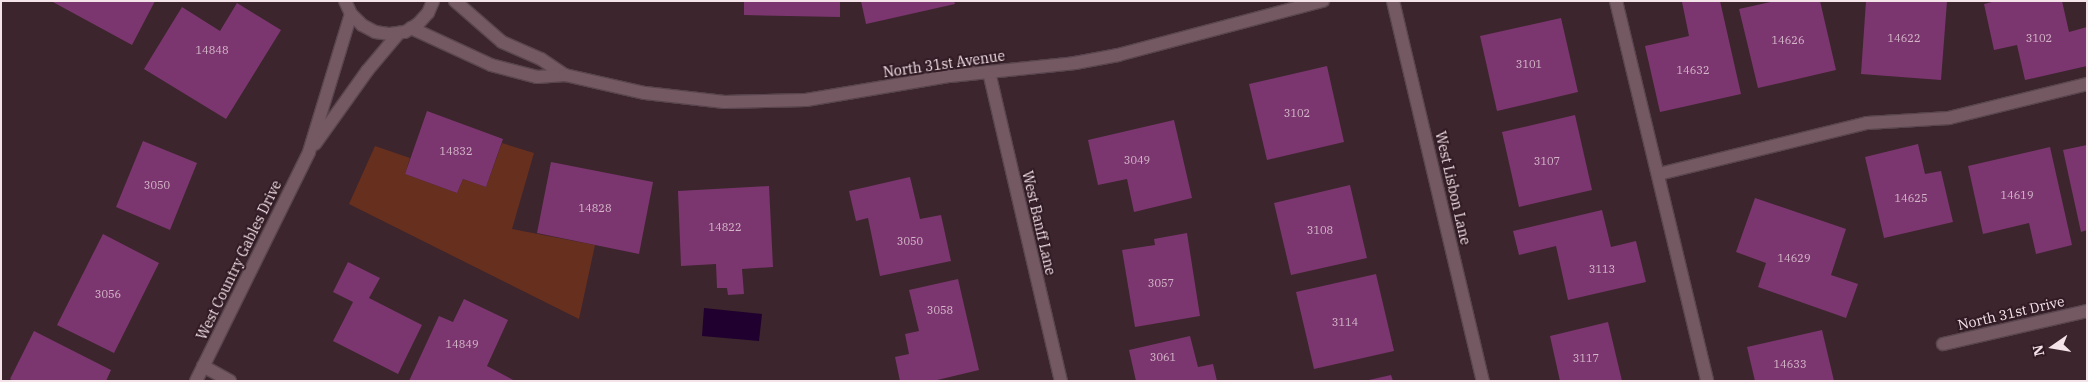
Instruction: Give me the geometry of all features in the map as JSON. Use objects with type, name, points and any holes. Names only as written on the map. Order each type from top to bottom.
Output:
[{"type":"street","points":[[345,1],[351,14],[362,25],[375,32],[390,34],[399,33],[418,24],[428,13],[433,1]]},
{"type":"street","points":[[455,1],[502,42],[541,59],[565,74]]},
{"type":"street","name":"North 31st Avenue","points":[[565,74],[645,93],[724,102],[806,100],[950,76],[1075,63],[1118,55],[1323,1]]},
{"type":"street","name":"West Lisbon Lane","points":[[1393,1],[1484,381]]},
{"type":"street","points":[[1616,1],[1659,174],[1707,381]]},
{"type":"street","name":"West Country Gables Drive","points":[[309,152],[351,14]]},
{"type":"street","points":[[411,28],[491,65],[537,78],[565,74]]},
{"type":"street","name":"West Country Gables Drive","points":[[196,381],[309,152],[367,71],[399,33]]},
{"type":"street","name":"West Banff Lane","points":[[989,72],[1061,381]]},
{"type":"street","points":[[1659,174],[1868,123],[1949,118],[2087,84]]},
{"type":"street","name":"North 31st Drive","points":[[1943,344],[2087,311]]},
{"type":"street","points":[[203,366],[230,381]]},
{"type":"shaded area","points":[[502,143],[534,153],[512,229],[595,245],[579,319],[349,204],[375,146],[410,158],[405,174],[457,193],[463,179],[486,187]]},
{"type":"shaded area","points":[[704,308],[762,314],[759,341],[702,336]]},
{"type":"building","points":[[51,1],[155,1],[132,45]]},
{"type":"building","points":[[744,1],[840,1],[840,17],[744,15]]},
{"type":"building","points":[[861,1],[954,1],[955,4],[866,24]]},
{"type":"building","points":[[1720,1],[1741,94],[1660,112],[1645,46],[1689,36],[1682,2]]},
{"type":"building","points":[[1775,1],[1820,1],[1836,70],[1758,88],[1739,9]]},
{"type":"building","points":[[1866,1],[1947,1],[1941,80],[1861,74]]},
{"type":"building","points":[[1996,1],[2062,1],[2069,32],[2087,27],[2087,66],[2025,80],[2017,45],[1994,50],[1984,4]]},
{"type":"building","points":[[237,3],[281,30],[226,119],[144,69],[182,7],[220,31]]},
{"type":"building","points":[[1561,18],[1578,92],[1497,111],[1480,36]]},
{"type":"building","points":[[1327,66],[1344,142],[1267,160],[1249,84]]},
{"type":"building","points":[[427,111],[503,139],[486,187],[463,179],[457,193],[405,174]]},
{"type":"building","points":[[1575,115],[1592,190],[1519,207],[1502,132]]},
{"type":"building","points":[[1174,120],[1192,198],[1134,212],[1127,179],[1098,185],[1088,140]]},
{"type":"building","points":[[143,141],[197,163],[170,230],[116,207]]},
{"type":"building","points":[[1918,144],[1925,174],[1941,171],[1953,222],[1884,238],[1865,157]]},
{"type":"building","points":[[2087,145],[2087,230],[2081,232],[2063,150]]},
{"type":"building","points":[[2050,147],[2072,245],[2036,254],[2029,223],[1983,234],[1968,166]]},
{"type":"building","points":[[551,162],[653,182],[639,254],[537,233]]},
{"type":"building","points":[[910,177],[920,219],[941,215],[951,261],[880,276],[868,218],[856,221],[849,191]]},
{"type":"building","points":[[1350,185],[1367,258],[1291,275],[1274,203]]},
{"type":"building","points":[[769,186],[773,267],[742,269],[744,294],[728,295],[727,288],[717,288],[716,264],[681,266],[678,191]]},
{"type":"building","points":[[1755,198],[1846,229],[1831,275],[1858,284],[1846,318],[1758,287],[1766,263],[1736,252]]},
{"type":"building","points":[[1602,210],[1611,247],[1636,241],[1646,282],[1568,300],[1556,246],[1519,255],[1513,231]]},
{"type":"building","points":[[1187,233],[1200,316],[1135,327],[1122,250],[1155,245],[1154,239]]},
{"type":"building","points":[[103,234],[159,263],[114,353],[57,325]]},
{"type":"building","points":[[348,262],[380,278],[369,298],[422,325],[398,374],[333,341],[353,302],[333,292]]},
{"type":"building","points":[[1376,274],[1394,351],[1314,369],[1296,292]]},
{"type":"building","points":[[958,279],[979,370],[933,381],[900,381],[895,357],[909,354],[905,334],[919,331],[909,290]]},
{"type":"building","points":[[464,299],[508,320],[487,366],[515,381],[409,381],[439,316],[453,322]]},
{"type":"building","points":[[1608,322],[1622,381],[1560,381],[1550,336]]},
{"type":"building","points":[[1822,330],[1834,381],[1755,381],[1747,347]]},
{"type":"building","points":[[34,331],[111,370],[106,381],[13,381],[10,379]]},
{"type":"building","points":[[1190,336],[1198,367],[1213,364],[1217,381],[1136,381],[1129,350]]},
{"type":"building","points":[[1391,375],[1393,381],[1369,381],[1369,380]]}]
